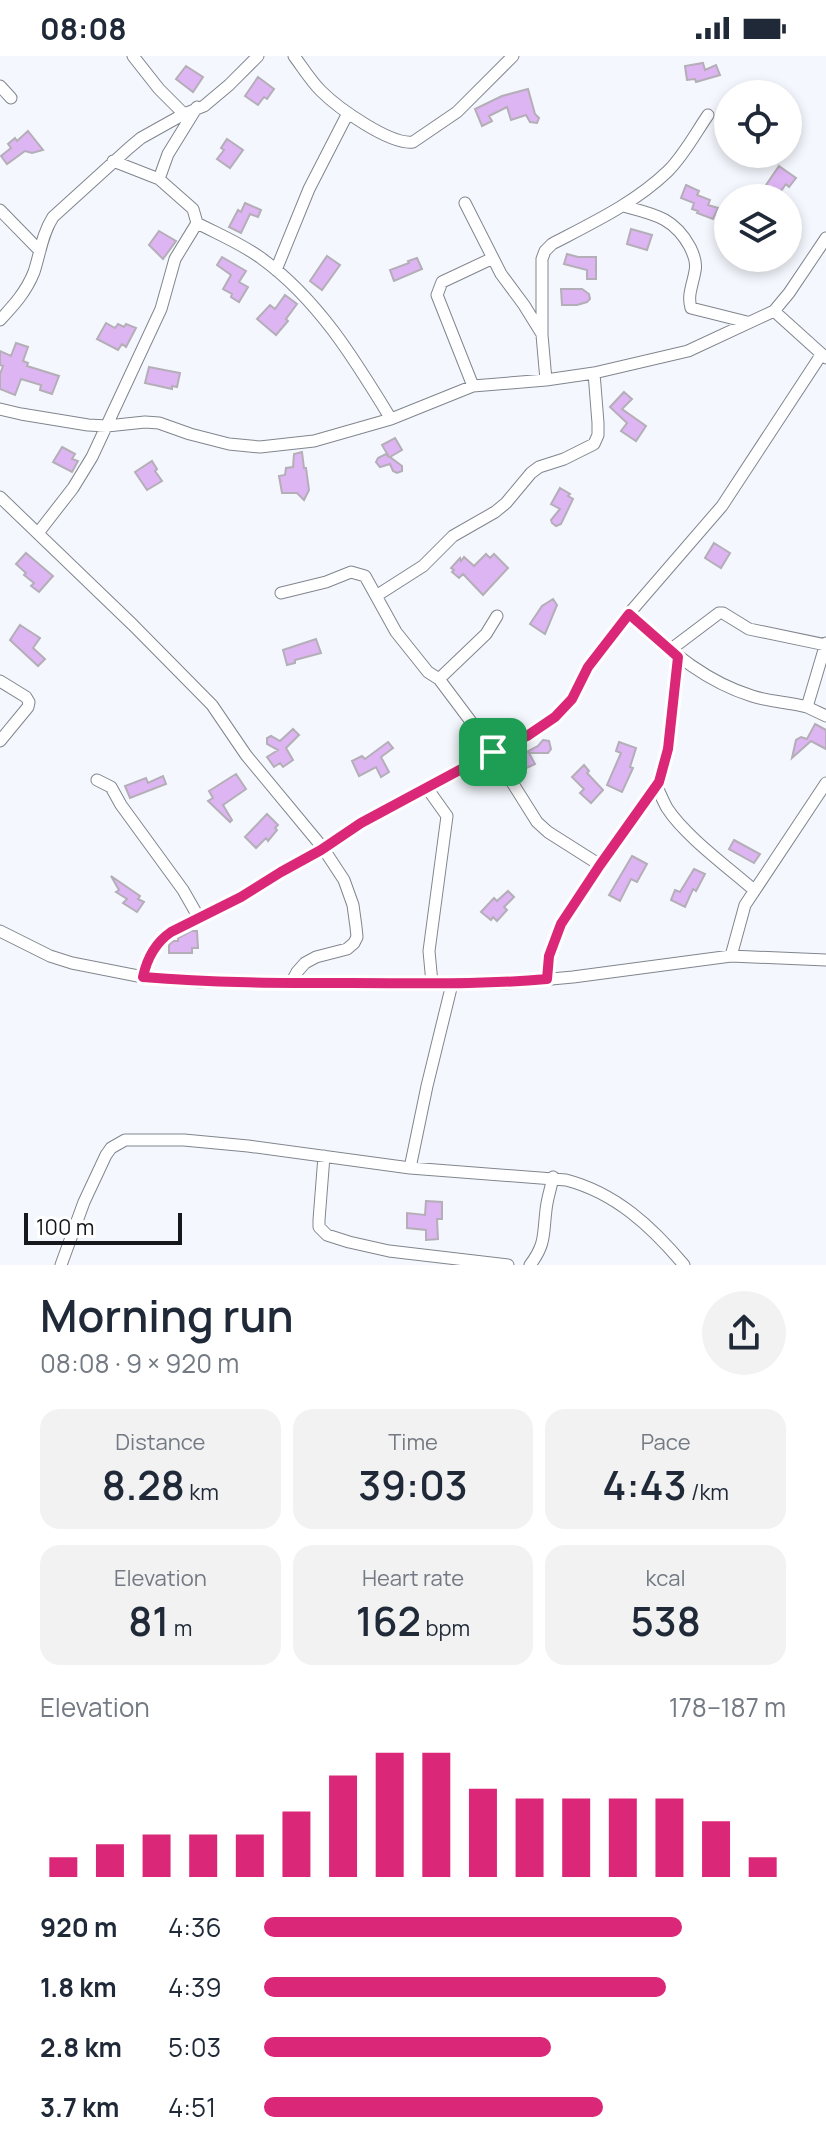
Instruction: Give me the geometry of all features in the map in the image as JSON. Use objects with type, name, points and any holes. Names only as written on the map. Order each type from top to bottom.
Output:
[{"type":"street","points":[[133,56],[184,114]]},
{"type":"street","points":[[0,320],[25,291],[44,234],[53,217],[141,138],[204,106],[258,56]]},
{"type":"street","points":[[294,56],[322,92],[348,113],[405,143],[413,142],[457,112],[513,56]]},
{"type":"street","points":[[0,86],[11,98]]},
{"type":"street","points":[[159,179],[163,164],[197,107]]},
{"type":"street","points":[[276,270],[309,189],[348,113]]},
{"type":"street","points":[[546,380],[542,335],[542,259],[545,251],[649,188],[669,170],[708,115]]},
{"type":"street","points":[[113,161],[159,179],[193,209],[197,223],[259,257],[302,292],[330,326],[391,419]]},
{"type":"street","points":[[465,203],[501,274],[542,335]]},
{"type":"street","points":[[623,206],[655,214],[679,230],[693,254],[696,267],[689,297],[691,308],[747,322]]},
{"type":"street","points":[[0,210],[40,251]]},
{"type":"street","points":[[38,533],[73,488],[107,426],[161,309],[175,259],[197,223]]},
{"type":"street","points":[[0,409],[107,426],[159,423],[229,444],[260,447],[314,441],[391,419],[473,386],[594,373],[688,351],[774,311],[826,238]]},
{"type":"street","points":[[473,386],[437,295],[442,282],[493,258]]},
{"type":"street","points":[[143,977],[146,964],[162,938],[241,897],[361,823],[527,736],[555,717],[572,699],[588,667],[629,614],[722,506],[824,356],[774,311]]},
{"type":"street","points":[[376,596],[423,566],[453,536],[495,512],[544,463],[564,459],[594,444],[598,423],[594,373]]},
{"type":"street","points":[[0,497],[212,705],[246,755],[323,848],[344,880],[353,905],[357,937],[354,943],[347,949],[305,963],[291,983]]},
{"type":"street","points":[[281,593],[351,572],[365,576],[396,632],[428,672],[439,679],[493,752],[537,822],[600,865]]},
{"type":"street","points":[[547,979],[549,956],[561,924],[656,785],[663,769],[668,749],[674,653],[719,613],[749,629],[826,644],[807,707]]},
{"type":"street","points":[[629,614],[708,678],[753,697],[807,707],[826,716]]},
{"type":"street","points":[[439,679],[486,634],[497,616]]},
{"type":"street","points":[[0,681],[29,702],[0,741]]},
{"type":"street","points":[[97,780],[111,787],[199,918]]},
{"type":"street","points":[[731,956],[745,905],[826,783]]},
{"type":"street","points":[[656,785],[665,806],[674,817],[754,890]]},
{"type":"street","points":[[427,788],[447,816],[429,951],[432,983]]},
{"type":"street","points":[[0,931],[50,956],[94,969],[201,982],[507,983],[731,956],[826,960]]},
{"type":"street","points":[[410,1168],[452,984]]},
{"type":"street","points":[[61,1265],[84,1202],[106,1155],[125,1140],[184,1140],[410,1168],[553,1177],[579,1183],[636,1214],[684,1265]]},
{"type":"street","points":[[324,1156],[319,1227],[327,1235],[389,1251],[508,1265]]},
{"type":"street","points":[[530,1265],[544,1240],[546,1205],[553,1177]]},
{"type":"building","points":[[703,63],[705,70],[716,65],[720,75],[696,82],[695,79],[687,80],[685,66]]},
{"type":"building","points":[[186,66],[203,77],[193,92],[176,79]]},
{"type":"building","points":[[258,77],[274,89],[258,105],[245,96]]},
{"type":"building","points":[[528,89],[539,118],[537,123],[530,122],[526,115],[511,120],[507,107],[489,116],[492,121],[482,126],[475,109],[502,96]]},
{"type":"building","points":[[28,131],[43,150],[25,151],[7,164],[1,156],[11,148],[8,144]]},
{"type":"building","points":[[227,139],[243,150],[230,168],[217,159]]},
{"type":"building","points":[[778,168],[796,178],[791,184],[767,184]]},
{"type":"building","points":[[686,185],[699,191],[697,195],[710,200],[708,205],[714,207],[713,219],[697,213],[692,209],[694,203],[681,198]]},
{"type":"building","points":[[245,203],[261,210],[258,217],[250,214],[241,233],[229,227]]},
{"type":"building","points":[[631,229],[652,235],[647,250],[627,244]]},
{"type":"building","points":[[159,231],[176,241],[163,259],[149,245]]},
{"type":"building","points":[[567,254],[596,257],[596,279],[587,279],[587,270],[564,264]]},
{"type":"building","points":[[327,256],[340,265],[322,290],[310,281]]},
{"type":"building","points":[[222,257],[246,271],[239,282],[248,287],[239,302],[223,289],[231,275],[217,265]]},
{"type":"building","points":[[417,258],[422,269],[394,281],[390,270]]},
{"type":"building","points":[[561,289],[582,289],[590,299],[577,305],[562,305]]},
{"type":"building","points":[[285,295],[297,304],[276,335],[257,319],[270,305],[275,309]]},
{"type":"building","points":[[106,323],[115,328],[118,324],[124,327],[126,324],[136,328],[126,347],[122,344],[118,350],[97,339]]},
{"type":"building","points":[[16,343],[28,347],[23,361],[28,363],[27,366],[59,376],[52,394],[40,390],[41,385],[21,379],[15,395],[0,389],[3,366],[0,365],[0,351],[11,356]]},
{"type":"building","points":[[149,367],[180,373],[177,387],[172,386],[172,389],[145,383]]},
{"type":"building","points":[[624,392],[632,399],[622,409],[646,426],[636,441],[621,431],[627,423],[610,407]]},
{"type":"building","points":[[395,438],[402,450],[390,457],[402,466],[402,471],[397,473],[390,464],[380,467],[376,462],[386,454],[389,457],[382,445]]},
{"type":"building","points":[[62,447],[75,454],[72,459],[78,461],[72,472],[53,462]]},
{"type":"building","points":[[302,452],[309,490],[304,500],[297,493],[282,493],[279,476],[285,475],[286,468],[293,467],[294,454]]},
{"type":"building","points":[[152,461],[162,481],[147,490],[135,472]]},
{"type":"building","points":[[560,488],[573,499],[561,524],[556,526],[551,520],[560,509],[551,504]]},
{"type":"building","points":[[714,543],[730,553],[721,568],[705,558]]},
{"type":"building","points":[[26,553],[53,576],[39,592],[16,564]]},
{"type":"building","points":[[486,554],[490,558],[494,554],[508,568],[483,595],[463,574],[459,578],[451,568],[464,557],[474,566]]},
{"type":"building","points":[[553,599],[557,605],[545,634],[530,624],[542,606]]},
{"type":"building","points":[[20,625],[40,638],[33,648],[45,659],[38,666],[10,640]]},
{"type":"building","points":[[316,639],[321,653],[287,665],[283,650]]},
{"type":"building","points":[[815,724],[826,730],[826,749],[811,741],[792,758],[796,740],[801,737],[807,739]]},
{"type":"building","points":[[293,729],[299,735],[286,748],[293,760],[283,767],[280,763],[274,767],[267,757],[278,750],[267,744],[267,738],[271,736],[280,741]]},
{"type":"building","points":[[543,740],[549,741],[551,749],[548,753],[529,753],[535,764],[518,772],[512,760]]},
{"type":"building","points":[[388,742],[393,748],[381,757],[389,772],[381,777],[376,767],[359,776],[352,761],[362,756],[365,759]]},
{"type":"building","points":[[619,742],[636,748],[630,767],[633,768],[622,792],[607,785],[621,753],[616,751]]},
{"type":"building","points":[[584,765],[589,771],[587,773],[603,790],[591,803],[580,793],[584,789],[572,777]]},
{"type":"building","points":[[236,774],[246,789],[223,805],[232,820],[230,822],[208,801],[213,798],[209,791]]},
{"type":"building","points":[[163,776],[166,784],[130,798],[125,786],[146,778],[148,783]]},
{"type":"building","points":[[267,814],[278,825],[277,830],[268,841],[266,838],[256,848],[245,837]]},
{"type":"building","points":[[734,840],[760,854],[754,863],[729,849]]},
{"type":"building","points":[[632,856],[647,864],[637,882],[631,879],[620,901],[609,895]]},
{"type":"building","points":[[694,869],[705,874],[696,891],[693,889],[685,907],[671,900],[675,890],[680,892]]},
{"type":"building","points":[[111,876],[140,896],[138,899],[144,902],[137,912],[123,903],[127,899],[116,892],[119,890]]},
{"type":"building","points":[[508,891],[514,897],[497,921],[481,912],[494,898],[497,901]]},
{"type":"building","points":[[191,931],[197,931],[198,948],[192,948],[192,953],[169,953],[169,945],[173,941],[178,941]]},
{"type":"building","points":[[426,1201],[442,1202],[442,1219],[437,1219],[438,1239],[426,1240],[426,1230],[407,1228],[407,1213],[425,1215]]},
{"type":"route","points":[[629,614],[678,657],[668,749],[659,782],[561,924],[549,956],[547,979],[452,984],[201,982],[143,977],[152,952],[171,932],[241,897],[361,823],[493,752],[527,736],[555,717],[572,699],[588,667],[629,614]]}]
